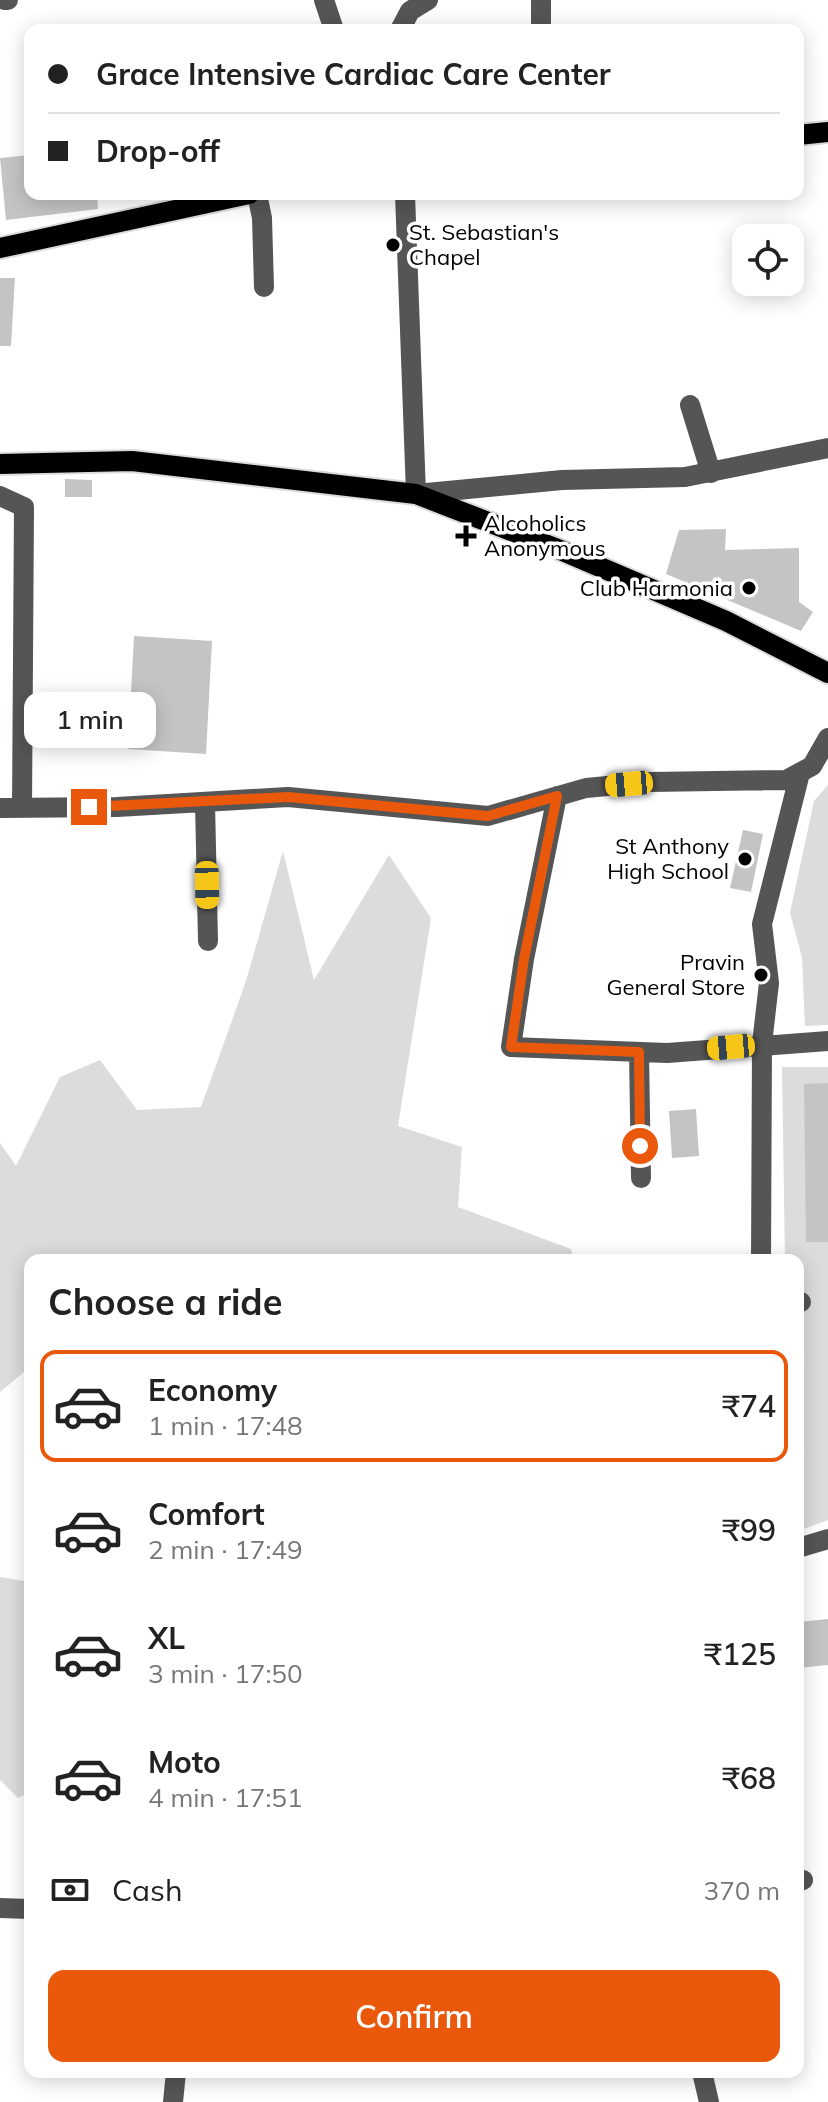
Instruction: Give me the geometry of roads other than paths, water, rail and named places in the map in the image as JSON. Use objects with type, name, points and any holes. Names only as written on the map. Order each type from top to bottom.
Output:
[{"type":"main road","points":[[804,134],[828,132]]},
{"type":"main road","points":[[0,248],[221,200]]},
{"type":"main road","points":[[0,464],[132,461],[416,494],[558,549],[712,615],[828,673]]},
{"type":"street","points":[[324,0],[332,24]]},
{"type":"street","points":[[403,24],[410,11],[428,0]]},
{"type":"street","points":[[541,0],[541,24]]},
{"type":"street","points":[[258,200],[262,218],[264,287]]},
{"type":"street","points":[[405,200],[416,494],[562,480],[685,477],[828,448]]},
{"type":"street","points":[[690,405],[711,473]]},
{"type":"street","points":[[0,496],[24,507],[22,808]]},
{"type":"street","points":[[0,808],[288,797],[488,816],[586,788],[650,782],[786,780],[812,766],[828,738]]},
{"type":"street","points":[[761,1254],[762,1044],[769,983],[762,924],[800,773]]},
{"type":"street","points":[[557,796],[524,959],[511,1047],[667,1053],[828,1041]]},
{"type":"street","points":[[205,802],[208,941]]},
{"type":"street","points":[[639,1052],[641,1178]]},
{"type":"street","points":[[804,1546],[828,1539]]},
{"type":"street","points":[[0,1908],[24,1909]]},
{"type":"street","points":[[173,2102],[175,2078]]},
{"type":"street","points":[[703,2078],[709,2102]]},
{"type":"place","name":"St. Sebastian's Chapel","points":[[393,245]]},
{"type":"place","name":"Alcoholics Anonymous","points":[[466,536]]},
{"type":"place","name":"Club Harmonia","points":[[749,588]]},
{"type":"place","name":"St Anthony High School","points":[[745,859]]},
{"type":"place","name":"Pravin General Store","points":[[761,975]]}]
